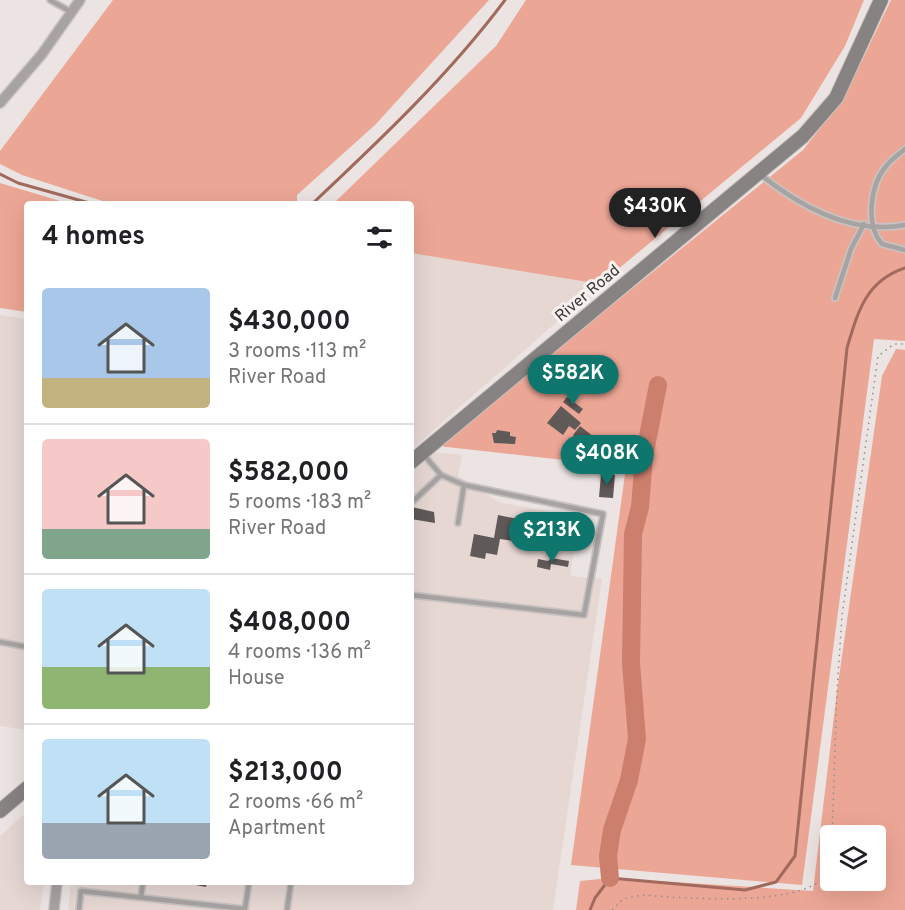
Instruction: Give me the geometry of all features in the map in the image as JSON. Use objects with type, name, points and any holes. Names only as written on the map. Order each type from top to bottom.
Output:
[{"type":"street","points":[[0,103],[42,54],[80,0]]},
{"type":"street","name":"River Road","points":[[414,460],[802,136],[836,98],[881,0]]},
{"type":"street","points":[[0,812],[24,791]]},
{"type":"street","points":[[54,910],[57,885]]},
{"type":"lane","points":[[50,0],[71,12]]},
{"type":"lane","points":[[905,149],[886,166],[881,174],[873,197],[871,225],[882,244],[905,250]]},
{"type":"lane","points":[[759,173],[792,199],[835,220],[871,225],[905,225]]},
{"type":"lane","points":[[835,298],[851,249],[864,224]]},
{"type":"lane","points":[[414,595],[584,615],[603,514],[464,485],[441,475],[423,453]]},
{"type":"lane","points":[[414,500],[441,475]]},
{"type":"lane","points":[[458,523],[464,485]]},
{"type":"lane","points":[[0,642],[24,646]]},
{"type":"lane","points":[[141,897],[143,885]]},
{"type":"lane","points":[[79,910],[81,891],[245,909],[249,885]]},
{"type":"lane","points":[[287,910],[291,885]]},
{"type":"path","points":[[832,825],[842,616],[864,467],[873,377],[878,356],[894,344],[905,344]]},
{"type":"path","points":[[813,891],[820,882]]},
{"type":"path","points":[[612,910],[623,899],[642,894],[757,902]]},
{"type":"shaded area","points":[[113,0],[489,0],[375,125],[297,195],[297,201],[103,201],[22,175],[0,164],[0,151]]},
{"type":"shaded area","points":[[526,0],[864,0],[845,46],[801,118],[600,284],[414,253],[414,201],[336,201],[496,46]]},
{"type":"shaded area","points":[[891,0],[905,0],[905,341],[874,339],[802,885],[571,865],[626,467],[438,446],[803,150],[844,98]]},
{"type":"shaded area","points":[[0,183],[60,201],[24,201],[24,312],[0,308]]},
{"type":"shaded area","points":[[414,253],[600,284],[414,447]]},
{"type":"shaded area","points":[[0,315],[24,319],[24,730],[0,726]]},
{"type":"shaded area","points":[[896,349],[905,350],[905,910],[576,910],[580,881],[610,878],[813,891],[820,833],[820,891],[886,891],[886,825],[821,825],[837,691],[882,376]]},
{"type":"shaded area","points":[[432,452],[462,455],[458,476],[499,502],[579,518],[570,576],[602,579],[553,910],[68,910],[71,885],[414,885],[414,467]]},
{"type":"shaded area","points":[[24,815],[24,885],[44,885],[40,910],[0,910],[0,836]]},
{"type":"building","points":[[567,397],[583,409],[579,414],[563,402]]},
{"type":"building","points":[[561,406],[581,423],[575,430],[569,426],[563,435],[547,423]]},
{"type":"building","points":[[580,426],[594,437],[586,446],[573,435]]},
{"type":"building","points":[[497,430],[510,432],[510,436],[516,437],[515,444],[494,443],[492,433],[496,433]]},
{"type":"building","points":[[601,474],[615,475],[613,498],[599,497]]},
{"type":"building","points":[[414,507],[434,512],[435,523],[414,520]]},
{"type":"building","points":[[498,515],[523,520],[521,531],[527,532],[525,543],[500,539],[497,555],[486,553],[485,559],[470,556],[474,534],[494,538]]},
{"type":"building","points":[[551,558],[569,561],[568,567],[551,564],[550,570],[537,567],[538,559],[548,561]]},
{"type":"waterway","points":[[315,201],[437,81],[505,0]]},
{"type":"waterway","points":[[0,174],[18,183],[82,201]]},
{"type":"waterway","points":[[590,910],[595,898],[610,878],[745,890],[776,882],[795,856],[847,348],[860,310],[872,289],[881,281],[905,268]]},
{"type":"waterway","points":[[610,878],[608,856],[612,830],[629,780],[637,739],[631,663],[633,534],[640,507],[644,457],[658,385]]}]
